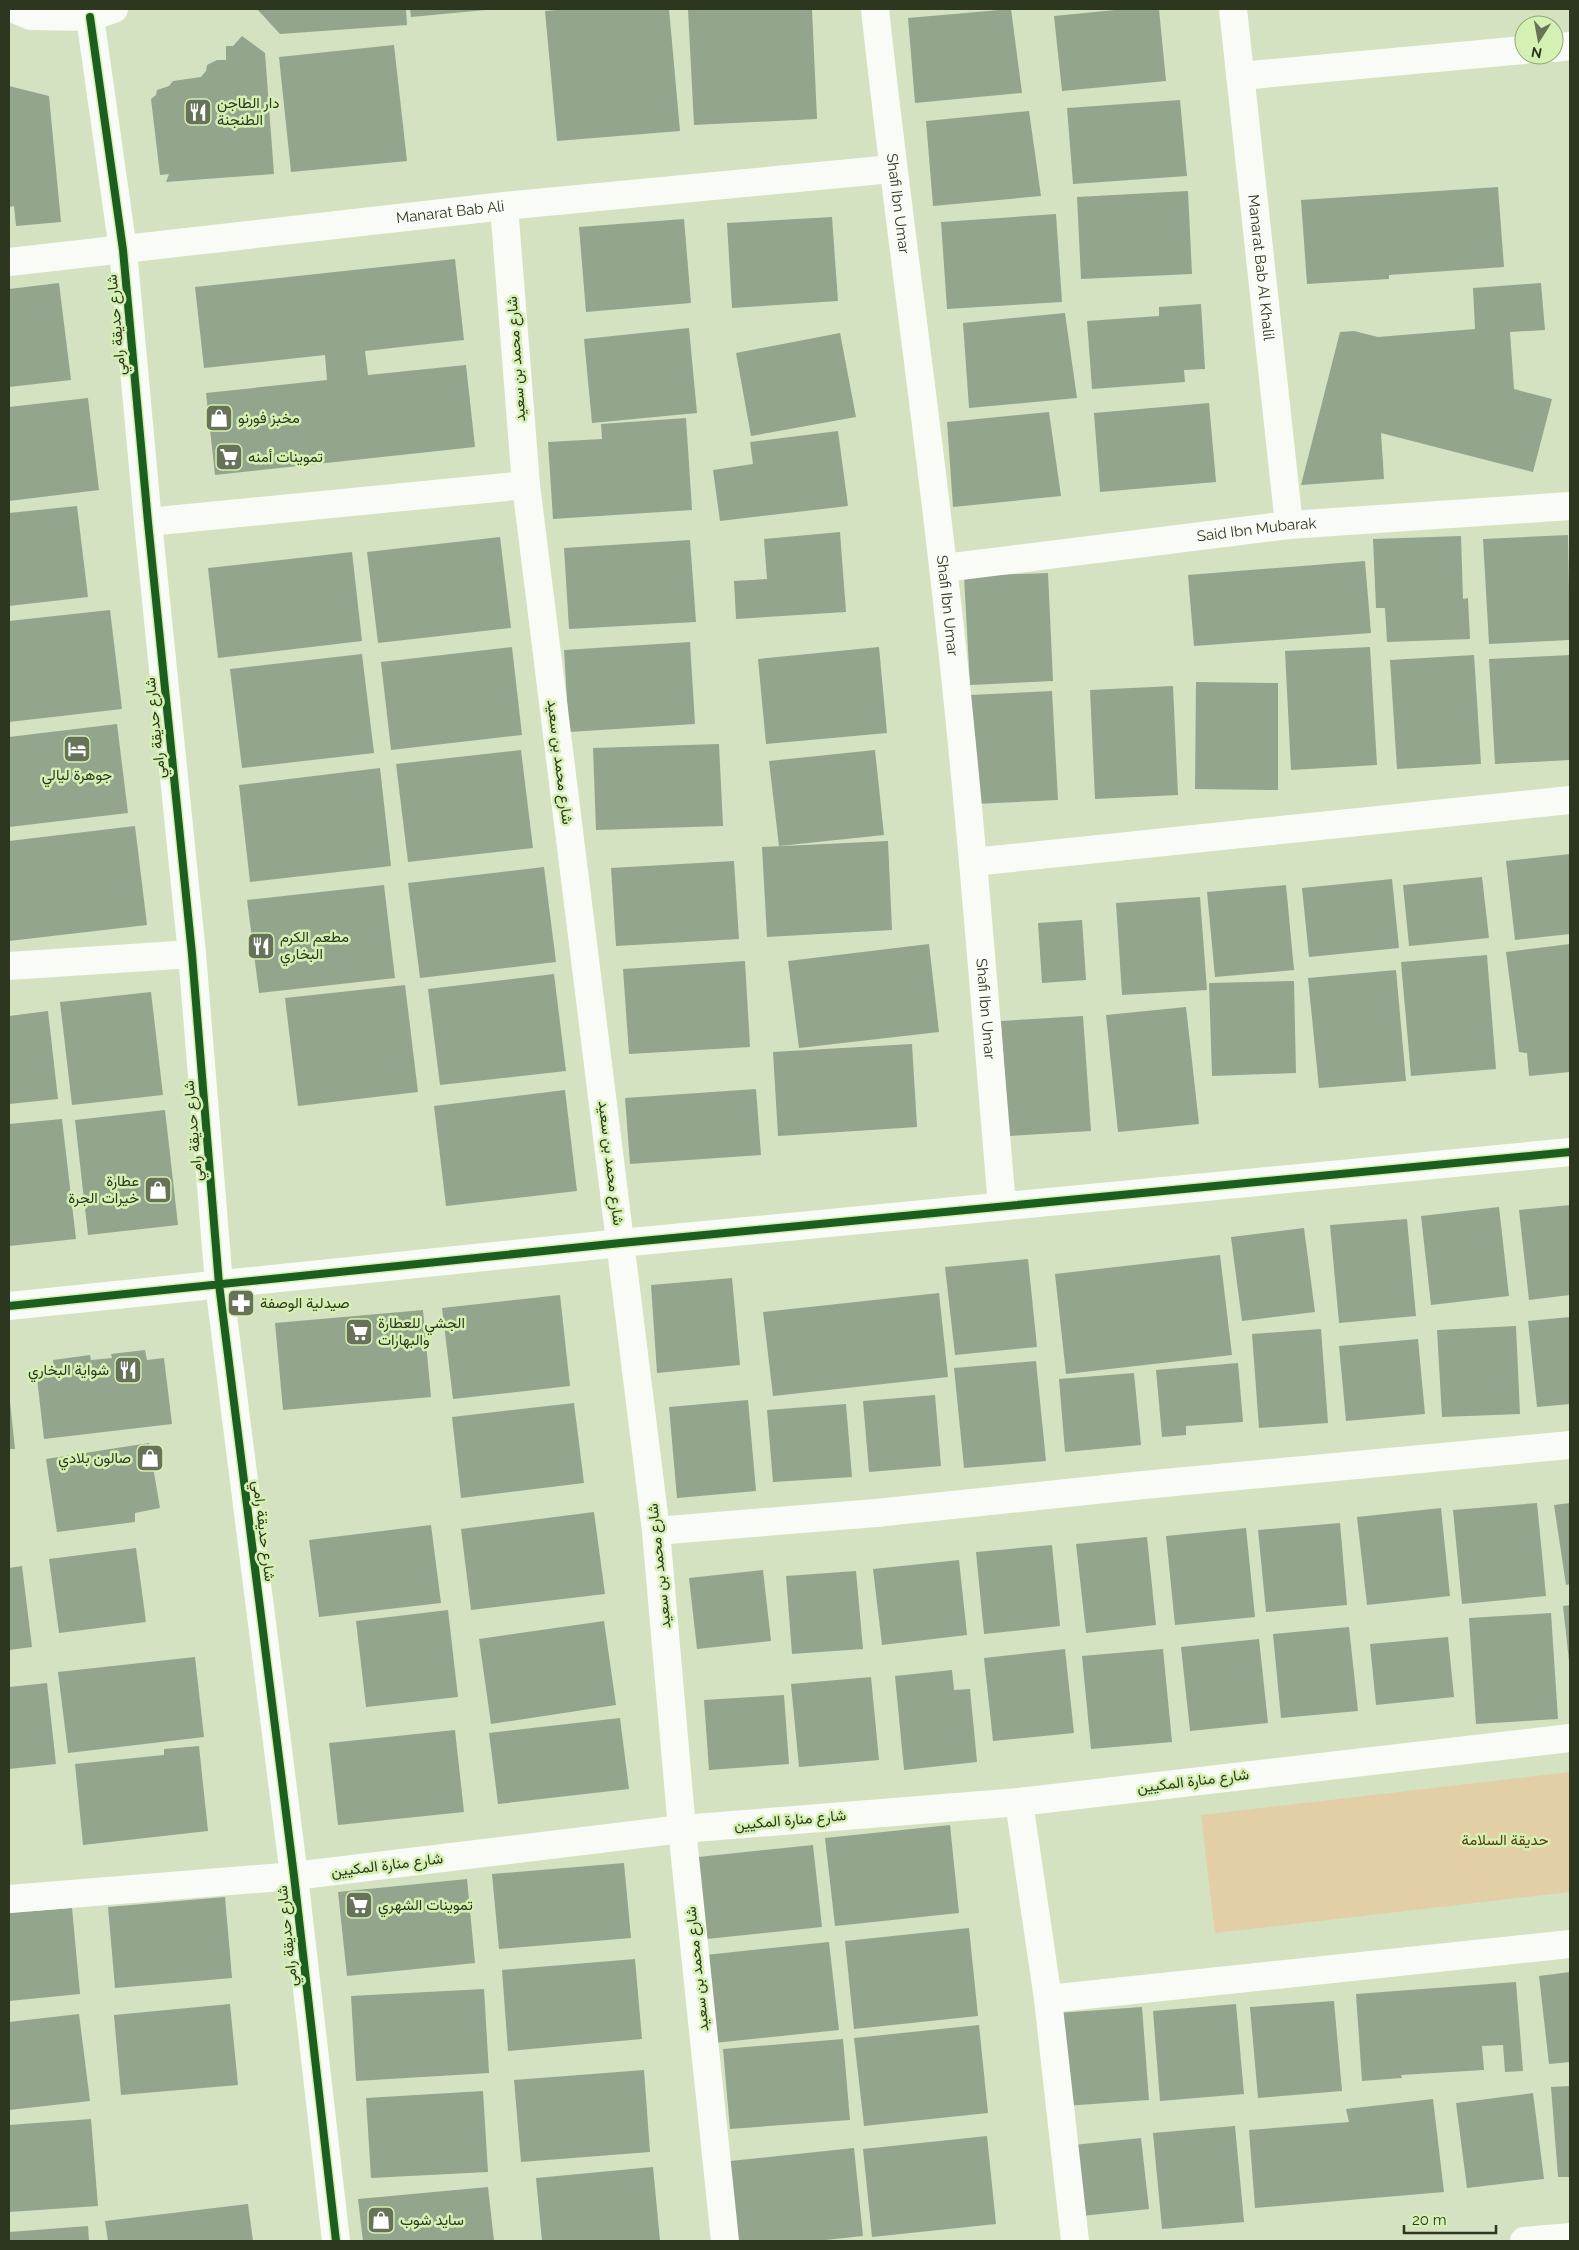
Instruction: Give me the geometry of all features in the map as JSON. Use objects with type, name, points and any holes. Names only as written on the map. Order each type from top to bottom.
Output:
[{"type":"street","points":[[14,9],[31,16],[102,13]]},
{"type":"street","name":"Shafi Ibn Umar","points":[[875,9],[892,169],[944,568],[973,862],[1002,1206]]},
{"type":"street","name":"Manarat Bab Al Khalil","points":[[1233,9],[1289,525]]},
{"type":"street","name":"شارع حديقة رامي","points":[[102,13],[148,522],[192,954],[219,1284],[294,1876],[336,2241]]},
{"type":"street","points":[[1240,76],[1514,51]]},
{"type":"street","name":"Manarat Bab Ali","points":[[9,262],[504,206],[892,169]]},
{"type":"street","name":"شارع محمد بن سعيد","points":[[504,206],[526,485],[656,1531],[682,1829],[725,2241]]},
{"type":"street","points":[[148,522],[526,485]]},
{"type":"street","name":"Said Ibn Mubarak","points":[[944,568],[1289,525],[1570,506]]},
{"type":"street","points":[[973,862],[1570,800]]},
{"type":"street","points":[[9,966],[192,954]]},
{"type":"street","points":[[9,1306],[621,1243],[1570,1152]]},
{"type":"street","points":[[656,1531],[876,1513],[1153,1484],[1570,1445]]},
{"type":"street","name":"شارع منارة المكيين","points":[[9,1899],[294,1876],[682,1829],[1018,1802],[1570,1738]]},
{"type":"street","points":[[1018,1802],[1048,1999],[1075,2241]]},
{"type":"street","points":[[1048,1999],[1570,1944]]},
{"type":"street","points":[[1524,2241],[1570,2238]]},
{"type":"green space","name":"حديقة السلامة","points":[[1570,1772],[1570,1892],[1215,1933],[1201,1815]]},
{"type":"building","points":[[257,9],[406,9],[407,25],[280,34]]},
{"type":"building","points":[[410,9],[486,9],[486,10],[411,17]]},
{"type":"building","points":[[567,9],[669,9],[680,131],[557,141],[545,11]]},
{"type":"building","points":[[688,9],[812,9],[817,119],[694,125]]},
{"type":"building","points":[[1011,9],[1022,93],[915,103],[908,18]]},
{"type":"building","points":[[1125,9],[1159,9],[1166,81],[1062,91],[1054,16]]},
{"type":"building","points":[[242,36],[265,53],[274,174],[166,182],[169,174],[160,175],[151,99],[156,95],[157,90],[169,86],[173,81],[201,77],[206,71],[207,65],[217,60],[226,60],[226,46],[233,46]]},
{"type":"building","points":[[394,45],[407,161],[291,172],[279,57]]},
{"type":"building","points":[[9,86],[49,96],[61,222],[16,226],[14,206],[9,207]]},
{"type":"building","points":[[1180,100],[1187,176],[1073,184],[1067,108]]},
{"type":"building","points":[[1029,111],[1041,196],[933,206],[926,121]]},
{"type":"building","points":[[1498,187],[1504,267],[1389,275],[1389,279],[1307,284],[1301,200]]},
{"type":"building","points":[[1188,191],[1192,274],[1081,279],[1077,197]]},
{"type":"building","points":[[1056,214],[1062,302],[947,309],[941,222]]},
{"type":"building","points":[[832,217],[838,301],[732,308],[727,223]]},
{"type":"building","points":[[684,219],[691,303],[586,312],[579,227]]},
{"type":"building","points":[[455,259],[464,340],[365,351],[368,375],[466,365],[475,447],[215,475],[206,393],[327,380],[325,355],[204,368],[195,287]]},
{"type":"building","points":[[59,283],[71,380],[9,387],[9,289]]},
{"type":"building","points":[[1541,283],[1545,330],[1510,332],[1514,389],[1552,399],[1533,472],[1381,433],[1384,479],[1301,485],[1340,332],[1354,331],[1378,337],[1475,329],[1473,288]]},
{"type":"building","points":[[1201,304],[1205,369],[1184,370],[1185,382],[1092,389],[1087,321],[1159,316],[1159,307]]},
{"type":"building","points":[[1065,313],[1077,398],[969,408],[963,323]]},
{"type":"building","points":[[689,328],[697,413],[592,423],[584,339]]},
{"type":"building","points":[[840,333],[856,417],[751,436],[736,353]]},
{"type":"building","points":[[88,398],[99,490],[9,501],[9,407]]},
{"type":"building","points":[[1209,403],[1216,482],[1100,492],[1094,413]]},
{"type":"building","points":[[1049,412],[1061,496],[953,507],[947,422]]},
{"type":"building","points":[[686,418],[692,510],[553,519],[548,442],[602,439],[601,424]]},
{"type":"building","points":[[838,431],[848,506],[720,521],[713,470],[753,464],[750,442]]},
{"type":"building","points":[[77,506],[88,597],[9,606],[9,513]]},
{"type":"building","points":[[840,532],[846,612],[736,619],[734,581],[767,579],[764,539]]},
{"type":"building","points":[[1568,535],[1570,640],[1489,644],[1483,539]]},
{"type":"building","points":[[1461,536],[1463,599],[1468,598],[1470,639],[1387,642],[1385,608],[1376,608],[1373,539]]},
{"type":"building","points":[[500,537],[511,628],[378,643],[367,552]]},
{"type":"building","points":[[690,540],[696,622],[569,629],[564,548]]},
{"type":"building","points":[[352,552],[362,641],[218,658],[208,568]]},
{"type":"building","points":[[1365,561],[1371,633],[1194,646],[1188,575]]},
{"type":"building","points":[[1048,573],[1053,681],[970,685],[964,576]]},
{"type":"building","points":[[110,610],[122,709],[9,722],[9,621]]},
{"type":"building","points":[[690,642],[695,724],[569,732],[564,650]]},
{"type":"building","points":[[512,647],[522,735],[391,750],[381,662]]},
{"type":"building","points":[[879,647],[887,733],[766,744],[758,659]]},
{"type":"building","points":[[1370,647],[1377,765],[1291,770],[1285,651]]},
{"type":"building","points":[[362,654],[374,753],[242,768],[230,669]]},
{"type":"building","points":[[1474,655],[1481,764],[1397,769],[1390,660]]},
{"type":"building","points":[[1570,655],[1570,760],[1495,764],[1489,659]]},
{"type":"building","points":[[1196,682],[1278,683],[1278,790],[1195,789]]},
{"type":"building","points":[[1173,686],[1178,795],[1095,799],[1090,690]]},
{"type":"building","points":[[1052,691],[1058,800],[975,804],[970,695]]},
{"type":"building","points":[[117,724],[128,813],[9,827],[9,737]]},
{"type":"building","points":[[719,744],[723,826],[596,830],[593,748]]},
{"type":"building","points":[[521,750],[533,848],[408,862],[396,764]]},
{"type":"building","points":[[875,750],[884,835],[779,846],[769,761]]},
{"type":"building","points":[[380,768],[391,866],[250,882],[239,785]]},
{"type":"building","points":[[135,826],[147,925],[9,941],[9,841]]},
{"type":"building","points":[[888,841],[892,930],[767,937],[762,847]]},
{"type":"building","points":[[1570,854],[1570,934],[1515,940],[1506,861]]},
{"type":"building","points":[[734,861],[739,939],[616,946],[611,868]]},
{"type":"building","points":[[544,867],[556,962],[420,978],[408,883]]},
{"type":"building","points":[[1482,877],[1489,938],[1409,946],[1403,885]]},
{"type":"building","points":[[1392,879],[1399,948],[1309,957],[1302,888]]},
{"type":"building","points":[[384,885],[395,978],[259,993],[247,900]]},
{"type":"building","points":[[1286,885],[1294,970],[1215,977],[1207,892]]},
{"type":"building","points":[[1200,897],[1207,990],[1122,995],[1116,903]]},
{"type":"building","points":[[1082,920],[1086,980],[1042,983],[1038,923]]},
{"type":"building","points":[[929,944],[939,1032],[799,1048],[788,961]]},
{"type":"building","points":[[1570,944],[1570,1072],[1529,1076],[1527,1053],[1519,1052],[1506,952]]},
{"type":"building","points":[[1487,955],[1496,1069],[1411,1076],[1401,962]]},
{"type":"building","points":[[745,961],[750,1047],[629,1054],[623,969]]},
{"type":"building","points":[[1396,970],[1406,1081],[1319,1088],[1308,978]]},
{"type":"building","points":[[554,974],[566,1071],[440,1085],[428,989]]},
{"type":"building","points":[[1294,981],[1296,1073],[1212,1076],[1209,983]]},
{"type":"building","points":[[405,985],[418,1092],[298,1106],[285,998]]},
{"type":"building","points":[[151,992],[163,1095],[72,1105],[60,1002]]},
{"type":"building","points":[[1186,1007],[1199,1124],[1118,1132],[1106,1015]]},
{"type":"building","points":[[48,1011],[58,1099],[9,1104],[9,1016]]},
{"type":"building","points":[[1083,1016],[1091,1131],[1009,1136],[1001,1021]]},
{"type":"building","points":[[912,1044],[917,1127],[778,1136],[773,1052]]},
{"type":"building","points":[[756,1089],[761,1155],[630,1164],[625,1098]]},
{"type":"building","points":[[565,1090],[577,1191],[446,1206],[434,1106]]},
{"type":"building","points":[[165,1110],[178,1225],[88,1235],[75,1120]]},
{"type":"building","points":[[62,1119],[76,1239],[9,1246],[9,1124]]},
{"type":"building","points":[[1570,1205],[1570,1295],[1529,1300],[1519,1210]]},
{"type":"building","points":[[1499,1207],[1509,1296],[1431,1305],[1421,1216]]},
{"type":"building","points":[[1407,1219],[1416,1316],[1339,1323],[1330,1225]]},
{"type":"building","points":[[1304,1228],[1315,1312],[1242,1321],[1231,1237]]},
{"type":"building","points":[[1220,1255],[1232,1355],[1066,1374],[1055,1274]]},
{"type":"building","points":[[1028,1259],[1037,1347],[955,1355],[945,1267]]},
{"type":"building","points":[[732,1278],[740,1365],[657,1373],[651,1285]]},
{"type":"building","points":[[939,1293],[948,1377],[773,1396],[763,1312]]},
{"type":"building","points":[[560,1295],[570,1386],[453,1399],[442,1308]]},
{"type":"building","points":[[423,1310],[431,1397],[283,1410],[275,1323]]},
{"type":"building","points":[[1570,1317],[1570,1404],[1537,1407],[1528,1321]]},
{"type":"building","points":[[1516,1326],[1520,1414],[1442,1417],[1437,1330]]},
{"type":"building","points":[[1321,1329],[1328,1423],[1259,1428],[1252,1334]]},
{"type":"building","points":[[1418,1339],[1425,1414],[1346,1421],[1339,1346]]},
{"type":"building","points":[[145,1350],[147,1360],[164,1358],[172,1424],[44,1439],[36,1370],[54,1368],[53,1360],[90,1355],[91,1360],[112,1358],[111,1354]]},
{"type":"building","points":[[1036,1361],[1046,1461],[964,1468],[954,1368]]},
{"type":"building","points":[[1238,1363],[1243,1422],[1186,1426],[1186,1435],[1162,1437],[1156,1370]]},
{"type":"building","points":[[1134,1373],[1141,1445],[1065,1452],[1059,1379]]},
{"type":"building","points":[[9,1392],[15,1449],[9,1449]]},
{"type":"building","points":[[935,1395],[941,1466],[869,1472],[863,1401]]},
{"type":"building","points":[[748,1400],[756,1491],[677,1498],[669,1407]]},
{"type":"building","points":[[574,1403],[584,1483],[461,1498],[452,1417]]},
{"type":"building","points":[[846,1404],[852,1477],[773,1482],[767,1410]]},
{"type":"building","points":[[149,1443],[160,1508],[135,1513],[135,1522],[57,1532],[46,1459]]},
{"type":"building","points":[[1537,1503],[1546,1596],[1462,1604],[1453,1510]]},
{"type":"building","points":[[1570,1503],[1570,1584],[1566,1585],[1554,1505]]},
{"type":"building","points":[[1441,1508],[1450,1596],[1367,1605],[1357,1517]]},
{"type":"building","points":[[594,1512],[605,1594],[471,1610],[461,1529]]},
{"type":"building","points":[[1340,1523],[1347,1605],[1266,1612],[1258,1530]]},
{"type":"building","points":[[431,1525],[441,1603],[319,1617],[309,1540]]},
{"type":"building","points":[[1246,1528],[1255,1617],[1175,1625],[1166,1536]]},
{"type":"building","points":[[1147,1537],[1156,1625],[1086,1633],[1076,1544]]},
{"type":"building","points":[[1052,1545],[1060,1626],[984,1634],[976,1552]]},
{"type":"building","points":[[136,1548],[146,1622],[59,1633],[49,1559]]},
{"type":"building","points":[[959,1560],[967,1635],[882,1645],[873,1569]]},
{"type":"building","points":[[22,1566],[32,1647],[9,1650],[9,1568]]},
{"type":"building","points":[[763,1570],[771,1641],[697,1649],[689,1578]]},
{"type":"building","points":[[856,1571],[863,1649],[792,1654],[786,1576]]},
{"type":"building","points":[[1570,1605],[1570,1661],[1569,1661],[1563,1606]]},
{"type":"building","points":[[448,1610],[458,1697],[366,1707],[356,1621]]},
{"type":"building","points":[[1551,1613],[1558,1719],[1476,1724],[1469,1618]]},
{"type":"building","points":[[604,1621],[616,1705],[491,1724],[479,1639]]},
{"type":"building","points":[[1349,1627],[1358,1711],[1281,1718],[1273,1634]]},
{"type":"building","points":[[1448,1637],[1454,1697],[1376,1705],[1370,1644]]},
{"type":"building","points":[[1259,1639],[1268,1723],[1190,1731],[1181,1647]]},
{"type":"building","points":[[1065,1649],[1074,1733],[993,1741],[984,1658]]},
{"type":"building","points":[[1163,1649],[1172,1742],[1091,1749],[1082,1656]]},
{"type":"building","points":[[195,1657],[204,1737],[68,1753],[58,1672]]},
{"type":"building","points":[[952,1670],[954,1690],[970,1689],[977,1762],[904,1770],[895,1676]]},
{"type":"building","points":[[871,1677],[879,1760],[799,1767],[791,1684]]},
{"type":"building","points":[[47,1683],[56,1764],[9,1769],[9,1687]]},
{"type":"building","points":[[784,1695],[789,1764],[709,1770],[704,1700]]},
{"type":"building","points":[[620,1718],[629,1789],[498,1804],[489,1733]]},
{"type":"building","points":[[455,1730],[464,1812],[338,1825],[329,1743]]},
{"type":"building","points":[[199,1746],[208,1831],[83,1845],[75,1764],[164,1755],[164,1749]]},
{"type":"building","points":[[950,1825],[959,1913],[835,1926],[825,1838]]},
{"type":"building","points":[[813,1845],[822,1927],[707,1939],[698,1857]]},
{"type":"building","points":[[624,1863],[631,1938],[499,1949],[492,1874]]},
{"type":"building","points":[[467,1879],[475,1963],[347,1976],[338,1892]]},
{"type":"building","points":[[225,1897],[232,1978],[115,1988],[108,1907]]},
{"type":"building","points":[[72,1908],[80,1994],[9,2001],[9,1913]]},
{"type":"building","points":[[969,1928],[978,2016],[854,2029],[845,1941]]},
{"type":"building","points":[[829,1942],[839,2030],[714,2043],[705,1955]]},
{"type":"building","points":[[635,1959],[642,2039],[508,2051],[502,1970]]},
{"type":"building","points":[[1570,1972],[1570,2062],[1549,2064],[1539,1976]]},
{"type":"building","points":[[1516,1982],[1523,2071],[1505,2072],[1503,2045],[1482,2046],[1484,2070],[1401,2075],[1402,2078],[1362,2081],[1356,1994]]},
{"type":"building","points":[[484,1989],[489,2073],[356,2081],[351,1996]]},
{"type":"building","points":[[1334,2001],[1342,2091],[1258,2098],[1250,2007]]},
{"type":"building","points":[[230,2004],[238,2085],[121,2095],[114,2015]]},
{"type":"building","points":[[1236,2004],[1244,2094],[1160,2101],[1153,2011]]},
{"type":"building","points":[[1142,2007],[1149,2100],[1065,2106],[1058,2013]]},
{"type":"building","points":[[79,2014],[90,2101],[9,2110],[9,2022]]},
{"type":"building","points":[[979,2025],[988,2113],[864,2126],[854,2038]]},
{"type":"building","points":[[843,2039],[850,2120],[730,2129],[723,2049]]},
{"type":"building","points":[[644,2070],[650,2152],[521,2162],[514,2080]]},
{"type":"building","points":[[1570,2086],[1570,2177],[1558,2177],[1551,2087]]},
{"type":"building","points":[[483,2091],[488,2172],[371,2178],[366,2098]]},
{"type":"building","points":[[1533,2093],[1544,2179],[1467,2188],[1456,2103]]},
{"type":"building","points":[[1433,2099],[1444,2192],[1255,2208],[1249,2130],[1349,2122],[1346,2109]]},
{"type":"building","points":[[91,2119],[98,2206],[9,2212],[9,2125]]},
{"type":"building","points":[[1235,2126],[1244,2222],[1162,2229],[1153,2133]]},
{"type":"building","points":[[987,2136],[996,2224],[872,2237],[863,2149]]},
{"type":"building","points":[[1141,2138],[1149,2209],[1072,2217],[1064,2146]]},
{"type":"building","points":[[854,2148],[863,2236],[816,2241],[738,2241],[730,2161]]},
{"type":"building","points":[[653,2167],[660,2241],[542,2241],[536,2178]]},
{"type":"building","points":[[488,2187],[494,2241],[363,2241],[358,2199]]},
{"type":"building","points":[[248,2204],[253,2241],[108,2241],[105,2221]]},
{"type":"building","points":[[88,2226],[89,2241],[9,2241],[9,2232]]},
{"type":"cycle path","points":[[90,17],[123,250],[148,522],[192,954],[219,1284],[294,1876],[336,2241]]},
{"type":"cycle path","points":[[9,1306],[621,1243],[1570,1152]]},
{"type":"place","name":"دار الطاجن الطنجنة","points":[[198,112]]},
{"type":"place","name":"مخبز فورنو","points":[[219,418]]},
{"type":"place","name":"تموينات أمنه","points":[[229,457]]},
{"type":"place","name":"جوهرة ليالي","points":[[77,749]]},
{"type":"place","name":"مطعم الكرم البخاري","points":[[261,946]]},
{"type":"place","name":"عطارة خيرات الجرة","points":[[158,1190]]},
{"type":"place","name":"صيدلية الوصفة","points":[[241,1303]]},
{"type":"place","name":"الجشي للعطارة والبهارات","points":[[359,1332]]},
{"type":"place","name":"شواية البخاري","points":[[128,1370]]},
{"type":"place","name":"صالون بلادي","points":[[150,1458]]},
{"type":"place","name":"تموينات الشهري","points":[[359,1905]]},
{"type":"place","name":"سايد شوب","points":[[381,2220]]}]
